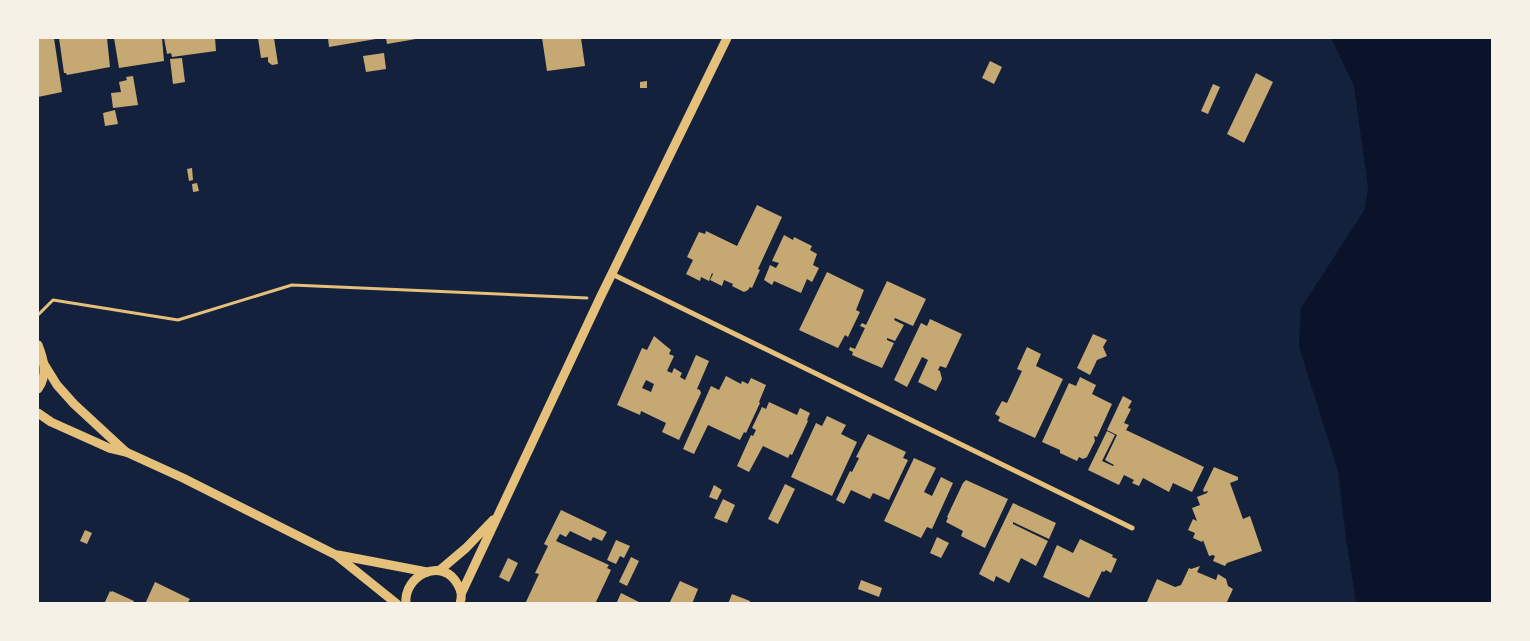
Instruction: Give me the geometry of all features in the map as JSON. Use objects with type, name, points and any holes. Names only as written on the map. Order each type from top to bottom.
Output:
[{"type":"street","points":[[460,604],[462,592],[600,298],[727,38]]},
{"type":"street","points":[[612,274],[1132,528]]},
{"type":"street","points":[[38,345],[44,364],[57,384],[74,404],[126,452]]},
{"type":"street","points":[[38,389],[44,372],[44,364]]},
{"type":"street","points":[[38,413],[51,422],[109,448],[126,452],[183,478],[336,555],[396,604]]},
{"type":"street","points":[[406,604],[410,585],[419,576],[427,572],[440,570],[466,548],[498,515]]},
{"type":"street","points":[[336,555],[427,572]]},
{"type":"street","points":[[440,570],[456,581],[462,592]]},
{"type":"path","points":[[38,315],[53,300],[178,320],[292,285],[600,298]]},
{"type":"water","points":[[1331,38],[1492,38],[1492,603],[1356,603],[1338,471],[1299,347],[1301,308],[1365,209],[1368,188],[1354,86]]},
{"type":"building","points":[[38,38],[54,38],[62,92],[38,97]]},
{"type":"building","points":[[59,38],[107,38],[110,67],[67,75],[64,73]]},
{"type":"building","points":[[114,38],[162,38],[164,61],[119,68]]},
{"type":"building","points":[[164,38],[215,38],[216,51],[172,57],[171,53],[167,54]]},
{"type":"building","points":[[258,38],[274,38],[278,64],[272,65],[268,62],[268,57],[261,58]]},
{"type":"building","points":[[328,38],[375,38],[376,39],[329,47]]},
{"type":"building","points":[[386,38],[416,38],[416,39],[387,44]]},
{"type":"building","points":[[542,38],[581,38],[585,66],[547,71]]},
{"type":"building","points":[[384,53],[386,69],[366,72],[363,56]]},
{"type":"building","points":[[182,58],[185,82],[173,84],[170,59]]},
{"type":"building","points":[[990,61],[1002,67],[994,84],[982,78]]},
{"type":"building","points":[[1256,73],[1273,82],[1244,143],[1227,134]]},
{"type":"building","points":[[133,76],[138,105],[113,108],[111,93],[121,92],[119,82],[127,80],[126,77]]},
{"type":"building","points":[[647,81],[647,88],[640,88],[640,82]]},
{"type":"building","points":[[1213,84],[1220,87],[1208,114],[1201,111]]},
{"type":"building","points":[[115,110],[118,124],[105,126],[103,113]]},
{"type":"building","points":[[192,168],[193,180],[189,181],[187,169]]},
{"type":"building","points":[[197,183],[199,191],[193,192],[192,184]]},
{"type":"building","points":[[757,205],[782,217],[758,269],[760,270],[752,288],[750,287],[744,292],[724,280],[722,286],[710,280],[712,273],[709,281],[701,277],[700,281],[686,274],[693,260],[687,257],[699,232],[705,234],[706,231],[737,246]]},
{"type":"building","points":[[784,235],[793,240],[794,237],[812,246],[810,250],[817,254],[813,265],[819,268],[812,282],[807,279],[801,293],[774,281],[772,285],[764,280],[770,265],[776,268],[779,263],[772,261]]},
{"type":"building","points":[[827,272],[864,290],[856,310],[860,312],[848,337],[845,335],[838,348],[799,330]]},
{"type":"building","points":[[887,281],[926,299],[913,326],[895,318],[894,320],[904,325],[895,341],[887,338],[887,340],[894,343],[882,368],[852,355],[853,352],[849,350],[850,347],[855,349],[865,328],[860,326],[862,323],[866,325]]},
{"type":"building","points":[[930,319],[962,334],[946,368],[940,366],[938,370],[942,379],[936,391],[918,382],[928,360],[922,357],[907,387],[894,380],[921,323],[927,326]]},
{"type":"building","points":[[1093,334],[1107,340],[1103,347],[1107,356],[1097,360],[1090,375],[1077,368]]},
{"type":"building","points":[[654,336],[671,350],[669,354],[674,356],[667,371],[672,373],[674,368],[682,373],[680,377],[685,380],[696,355],[709,361],[697,389],[701,393],[679,440],[662,432],[666,423],[641,411],[640,415],[617,405],[642,348],[647,350]],"holes":[[[646,380],[654,384],[651,392],[642,388]]]},
{"type":"building","points":[[1027,347],[1041,354],[1036,366],[1063,379],[1035,438],[998,421],[1000,417],[995,414],[1002,401],[1007,403],[1022,371],[1017,369]]},
{"type":"building","points":[[726,376],[741,384],[742,381],[748,384],[751,378],[766,385],[746,433],[744,432],[740,440],[708,425],[694,454],[683,449],[711,386],[719,390]]},
{"type":"building","points":[[1080,377],[1096,385],[1092,394],[1112,404],[1097,437],[1094,436],[1095,441],[1087,457],[1083,459],[1079,457],[1077,461],[1060,453],[1060,450],[1042,442],[1069,383],[1076,386]]},
{"type":"building","points":[[1123,396],[1132,401],[1128,408],[1131,409],[1124,423],[1129,425],[1126,430],[1204,467],[1192,492],[1173,483],[1169,492],[1143,478],[1139,486],[1132,483],[1134,480],[1124,475],[1119,485],[1088,470],[1107,431],[1115,435],[1102,461],[1114,465],[1105,460],[1117,435],[1107,430]]},
{"type":"building","points":[[769,402],[797,415],[800,408],[810,413],[808,421],[792,455],[790,454],[788,458],[763,446],[749,472],[737,466],[751,435],[753,436],[756,430],[752,428],[762,407],[766,409]]},
{"type":"building","points":[[827,416],[846,425],[841,434],[857,442],[832,496],[791,477],[816,423],[822,426]]},
{"type":"building","points":[[868,434],[906,452],[903,458],[908,460],[889,500],[873,493],[870,499],[851,490],[844,504],[836,500],[850,471],[852,472],[859,458],[856,457]]},
{"type":"building","points":[[914,458],[936,468],[924,492],[932,496],[941,477],[953,483],[932,529],[927,527],[921,538],[884,521]]},
{"type":"building","points":[[1214,467],[1238,477],[1238,480],[1230,483],[1243,519],[1250,516],[1262,551],[1227,563],[1225,566],[1213,561],[1215,556],[1209,556],[1203,540],[1202,542],[1193,538],[1195,533],[1188,530],[1193,519],[1197,521],[1192,508],[1200,505],[1197,497],[1207,493],[1208,491],[1204,492],[1203,490]]},
{"type":"building","points":[[966,480],[1008,499],[985,548],[961,536],[963,531],[946,522]]},
{"type":"building","points":[[785,484],[795,489],[778,524],[768,519]]},
{"type":"building","points":[[714,485],[722,490],[717,500],[709,497]]},
{"type":"building","points":[[723,499],[735,505],[727,523],[714,518]]},
{"type":"building","points":[[1013,503],[1056,523],[1049,539],[1013,522],[1013,524],[1048,541],[1036,566],[1021,558],[1009,583],[996,576],[994,582],[979,574]]},
{"type":"building","points":[[561,510],[607,532],[602,541],[593,537],[591,541],[570,531],[566,537],[560,534],[556,541],[609,565],[607,568],[611,570],[595,604],[525,604],[539,574],[535,573],[548,546],[544,544]]},
{"type":"building","points":[[85,530],[92,533],[87,544],[80,541]]},
{"type":"building","points":[[937,537],[949,543],[941,558],[930,553]]},
{"type":"building","points":[[1080,539],[1113,555],[1112,557],[1117,559],[1111,573],[1106,570],[1102,571],[1089,598],[1043,577],[1057,545],[1073,553]]},
{"type":"building","points":[[616,540],[630,546],[624,558],[620,556],[616,564],[607,560]]},
{"type":"building","points":[[631,557],[639,561],[627,586],[619,582]]},
{"type":"building","points":[[508,558],[518,563],[509,582],[499,577]]},
{"type":"building","points":[[1200,566],[1197,572],[1216,580],[1218,574],[1226,579],[1228,586],[1233,589],[1226,604],[1146,604],[1157,579],[1175,587],[1181,585],[1189,568]]},
{"type":"building","points":[[861,580],[882,588],[879,597],[858,589]]},
{"type":"building","points":[[680,581],[698,589],[692,604],[669,604]]},
{"type":"building","points":[[155,582],[190,599],[187,604],[145,604]]},
{"type":"building","points":[[110,591],[134,601],[133,604],[104,604]]},
{"type":"building","points":[[621,593],[643,604],[616,604]]},
{"type":"building","points":[[732,594],[750,601],[749,604],[728,604]]}]
